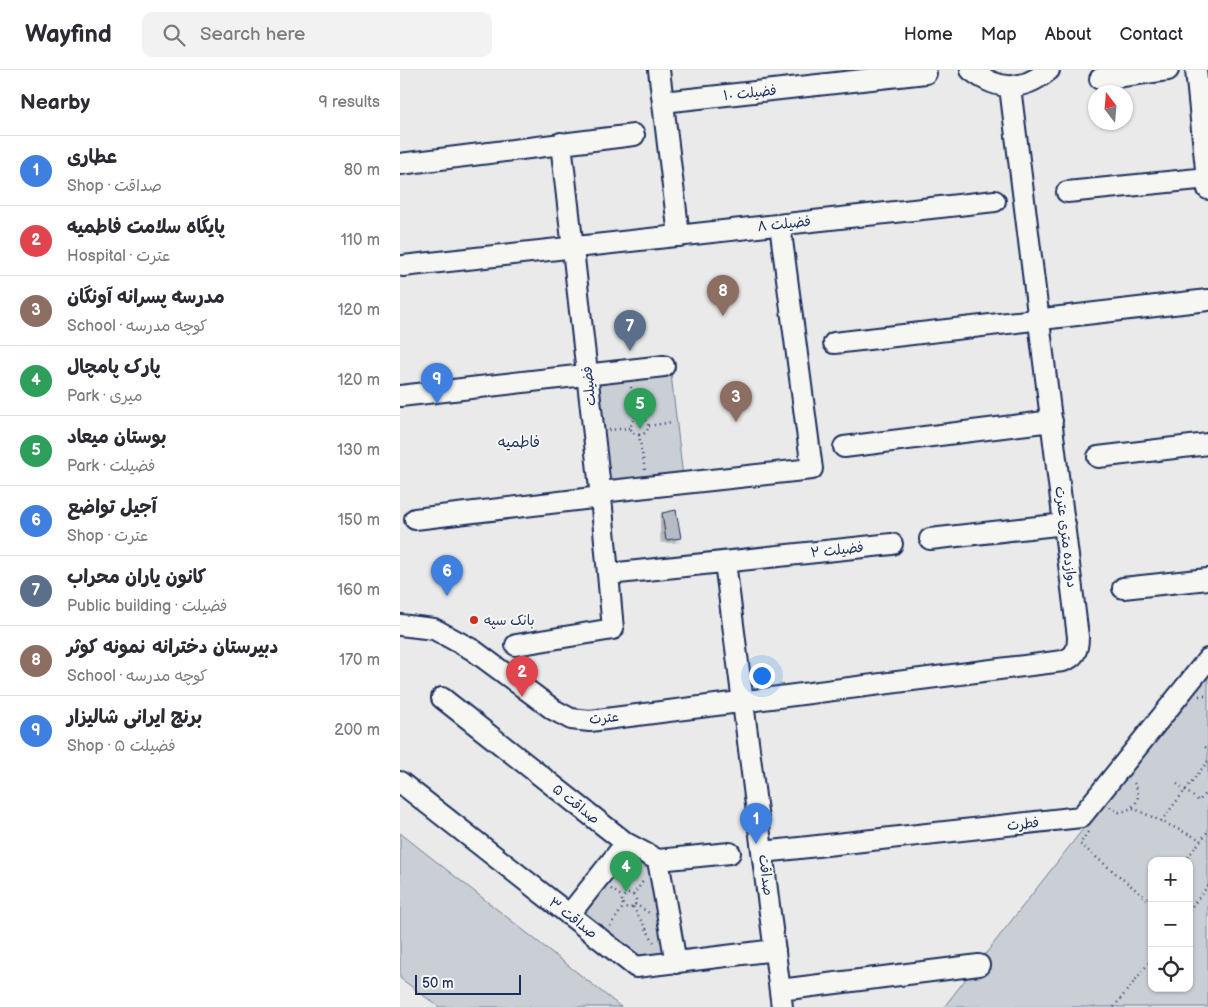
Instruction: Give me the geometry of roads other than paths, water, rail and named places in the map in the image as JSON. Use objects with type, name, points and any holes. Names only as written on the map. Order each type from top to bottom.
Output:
[{"type":"street","points":[[659,70],[679,236]]},
{"type":"street","points":[[971,70],[997,86],[1010,87],[1025,84],[1042,76],[1049,70]]},
{"type":"street","points":[[1100,79],[1168,70]]},
{"type":"street","points":[[1066,192],[1208,182],[1196,70]]},
{"type":"street","name":"فضیلت ۱۰","points":[[663,102],[926,73]]},
{"type":"street","name":"دوازده متری عترت","points":[[744,701],[1063,661],[1071,658],[1076,653],[1078,637],[1065,524],[1010,87]]},
{"type":"street","points":[[400,164],[634,135]]},
{"type":"street","name":"فضیلت","points":[[516,645],[613,629],[601,494],[561,143]]},
{"type":"street","name":"فضیلت ۸","points":[[403,266],[995,201]]},
{"type":"street","points":[[416,519],[648,487],[812,469],[780,225]]},
{"type":"street","points":[[834,343],[1208,300]]},
{"type":"street","points":[[400,396],[664,366]]},
{"type":"street","points":[[844,447],[1052,421]]},
{"type":"street","points":[[1098,457],[1208,444]]},
{"type":"street","points":[[930,539],[1065,524]]},
{"type":"street","name":"فضیلت ۲","points":[[609,574],[892,544]]},
{"type":"street","points":[[725,562],[744,701]]},
{"type":"street","points":[[1123,588],[1208,579]]},
{"type":"street","name":"عترت","points":[[400,625],[434,629],[474,650],[554,710],[571,719],[590,721],[744,701]]},
{"type":"street","name":"فطرت","points":[[763,852],[1081,817],[1208,659]]},
{"type":"street","name":"صداقت ۵","points":[[442,698],[626,843],[658,860]]},
{"type":"street","name":"صداقت","points":[[744,701],[781,998]]},
{"type":"street","name":"صداقت ۳","points":[[400,782],[636,967],[775,950]]},
{"type":"street","points":[[569,915],[626,843]]},
{"type":"street","points":[[672,963],[658,860],[730,853]]},
{"type":"street","points":[[781,998],[979,965]]},
{"type":"place","name":"دبیرستان دخترانه نمونه کوثر","points":[[723,316]]},
{"type":"place","name":"کانون یاران محراب","points":[[630,351]]},
{"type":"place","name":"برنج ایرانی شالیزار","points":[[437,404]]},
{"type":"place","name":"مدرسه پسرانه آونگان","points":[[736,422]]},
{"type":"place","name":"بوستان میعاد","points":[[640,429]]},
{"type":"place","name":"آجیل تواضع","points":[[447,596]]},
{"type":"place","name":"بانک سپه","points":[[474,620]]},
{"type":"place","name":"پایگاه سلامت فاطمیه","points":[[522,697]]},
{"type":"place","name":"عطاری","points":[[756,844]]},
{"type":"place","name":"پارک پامچال","points":[[626,892]]},
{"type":"district","name":"فاطمیه","points":[[519,442]]}]
